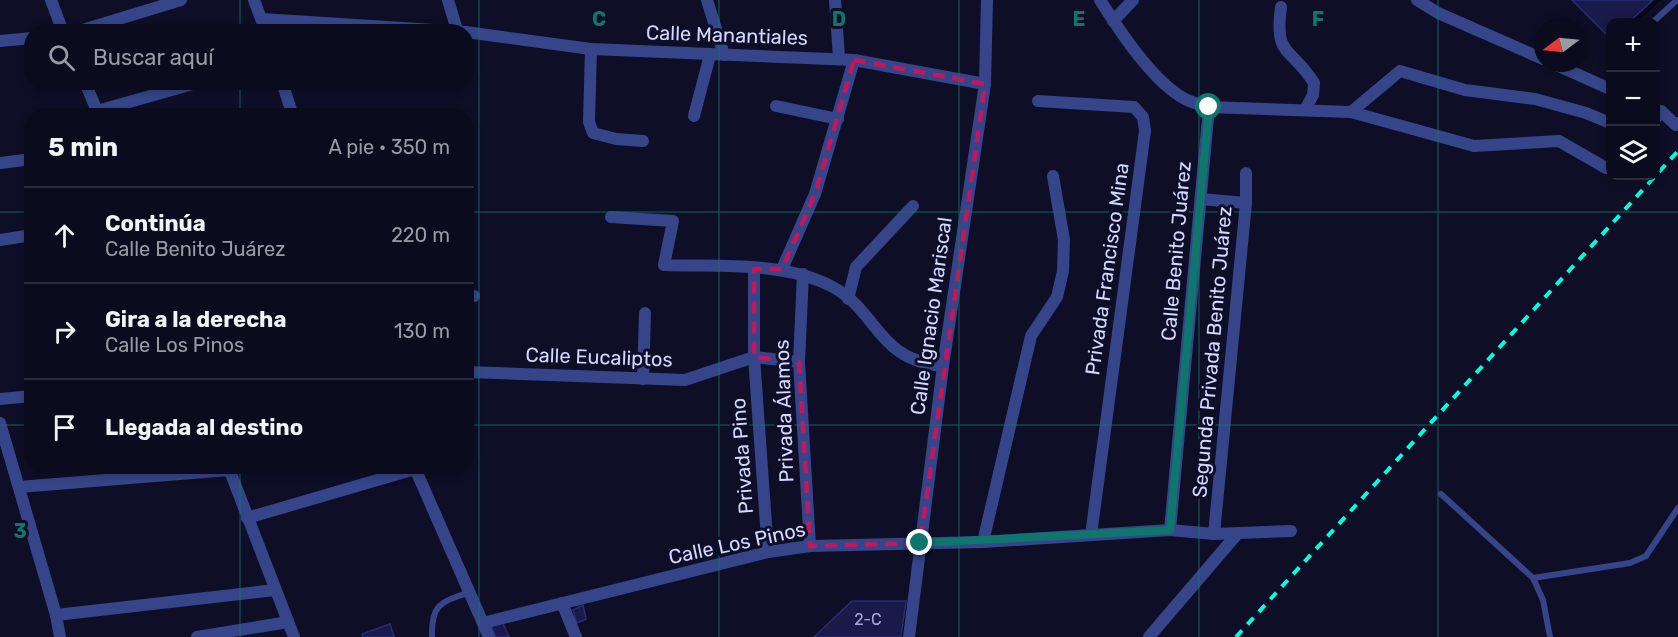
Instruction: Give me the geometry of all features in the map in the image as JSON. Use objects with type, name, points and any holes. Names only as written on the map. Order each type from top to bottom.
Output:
[{"type":"street","points":[[51,0],[60,24]]},
{"type":"street","points":[[102,24],[181,0]]},
{"type":"street","points":[[254,0],[264,24]]},
{"type":"street","points":[[448,0],[460,24]]},
{"type":"street","points":[[707,0],[724,55]]},
{"type":"street","points":[[835,0],[839,58]]},
{"type":"street","name":"Calle Ignacio Mariscal","points":[[909,637],[943,366],[985,84],[987,0]]},
{"type":"street","points":[[1100,0],[1113,21],[1172,91],[1187,100],[1209,107],[1351,112],[1474,146],[1559,141],[1606,168]]},
{"type":"street","points":[[1113,21],[1133,0]]},
{"type":"street","points":[[1417,0],[1438,13],[1534,55]]},
{"type":"street","points":[[1281,8],[1278,33],[1281,45],[1307,72],[1314,83],[1314,95],[1305,110]]},
{"type":"street","name":"Calle Manantiales","points":[[474,33],[591,49],[839,58],[985,84]]},
{"type":"street","points":[[0,41],[24,39]]},
{"type":"street","points":[[591,49],[589,122],[593,133],[616,139],[642,141]]},
{"type":"street","points":[[694,116],[710,55]]},
{"type":"street","points":[[782,269],[815,194],[854,60]]},
{"type":"street","points":[[1351,112],[1400,71],[1465,90],[1535,99],[1606,121]]},
{"type":"street","points":[[1572,72],[1606,87]]},
{"type":"street","points":[[88,90],[96,108]]},
{"type":"street","points":[[114,108],[174,90]]},
{"type":"street","points":[[285,90],[290,108]]},
{"type":"street","name":"Privada Francisco Mina","points":[[1038,101],[1134,107],[1143,117],[1145,130],[1091,535]]},
{"type":"street","points":[[776,106],[838,119]]},
{"type":"street","name":"Calle Benito Juárez","points":[[1170,530],[1209,107]]},
{"type":"street","points":[[1660,114],[1676,125],[1678,123]]},
{"type":"street","points":[[0,163],[24,160]]},
{"type":"street","name":"Segunda Privada Benito Juárez","points":[[1214,534],[1246,203],[1246,173]]},
{"type":"street","points":[[983,542],[1031,336],[1057,297],[1062,271],[1064,240],[1053,176]]},
{"type":"street","points":[[1201,199],[1246,203]]},
{"type":"street","points":[[848,299],[856,267],[913,206]]},
{"type":"street","points":[[611,217],[673,221],[664,265],[782,269],[803,274],[833,287],[848,299],[903,356],[921,364],[943,366]]},
{"type":"street","points":[[0,240],[24,237]]},
{"type":"street","name":"Privada Pino","points":[[754,269],[754,357],[768,552]]},
{"type":"street","name":"Privada Álamos","points":[[803,274],[799,362],[810,546]]},
{"type":"street","points":[[643,379],[645,313]]},
{"type":"street","name":"Calle Eucaliptos","points":[[474,372],[685,380],[754,357],[799,362]]},
{"type":"street","points":[[0,399],[24,397]]},
{"type":"street","points":[[0,423],[56,615],[60,637]]},
{"type":"street","points":[[20,487],[162,474]]},
{"type":"street","points":[[230,474],[294,637]]},
{"type":"street","points":[[247,518],[394,474]]},
{"type":"street","points":[[417,474],[489,637]]},
{"type":"street","name":"Calle Los Pinos","points":[[483,623],[768,552],[810,546],[983,542],[1170,530],[1214,534],[1291,531]]},
{"type":"street","points":[[1149,637],[1238,533]]},
{"type":"street","points":[[56,615],[274,590]]},
{"type":"street","points":[[562,603],[576,637]]},
{"type":"street","points":[[196,637],[288,622]]},
{"type":"lane","points":[[1657,18],[1677,0]]},
{"type":"lane","points":[[1442,494],[1533,578],[1544,600],[1550,637]]},
{"type":"lane","points":[[1533,578],[1630,563],[1646,556],[1678,508]]},
{"type":"lane","points":[[432,637],[432,620],[442,601],[470,592]]},
{"type":"highlighted area","points":[[854,60],[985,84],[920,543],[810,546],[799,362],[754,357],[754,269],[782,269],[815,194]]},
{"type":"building","points":[[1572,0],[1653,0],[1633,18],[1606,18],[1606,34]]},
{"type":"building","points":[[852,601],[906,601],[901,637],[814,637]]},
{"type":"building","points":[[583,605],[586,619],[577,623],[573,610]]},
{"type":"building","points":[[502,621],[509,637],[496,637],[491,625]]},
{"type":"building","points":[[390,624],[394,637],[363,637],[362,634]]},
{"type":"railway","points":[[1236,637],[1678,151]]},
{"type":"route","points":[[920,543],[983,542],[1170,530],[1209,107]]}]
